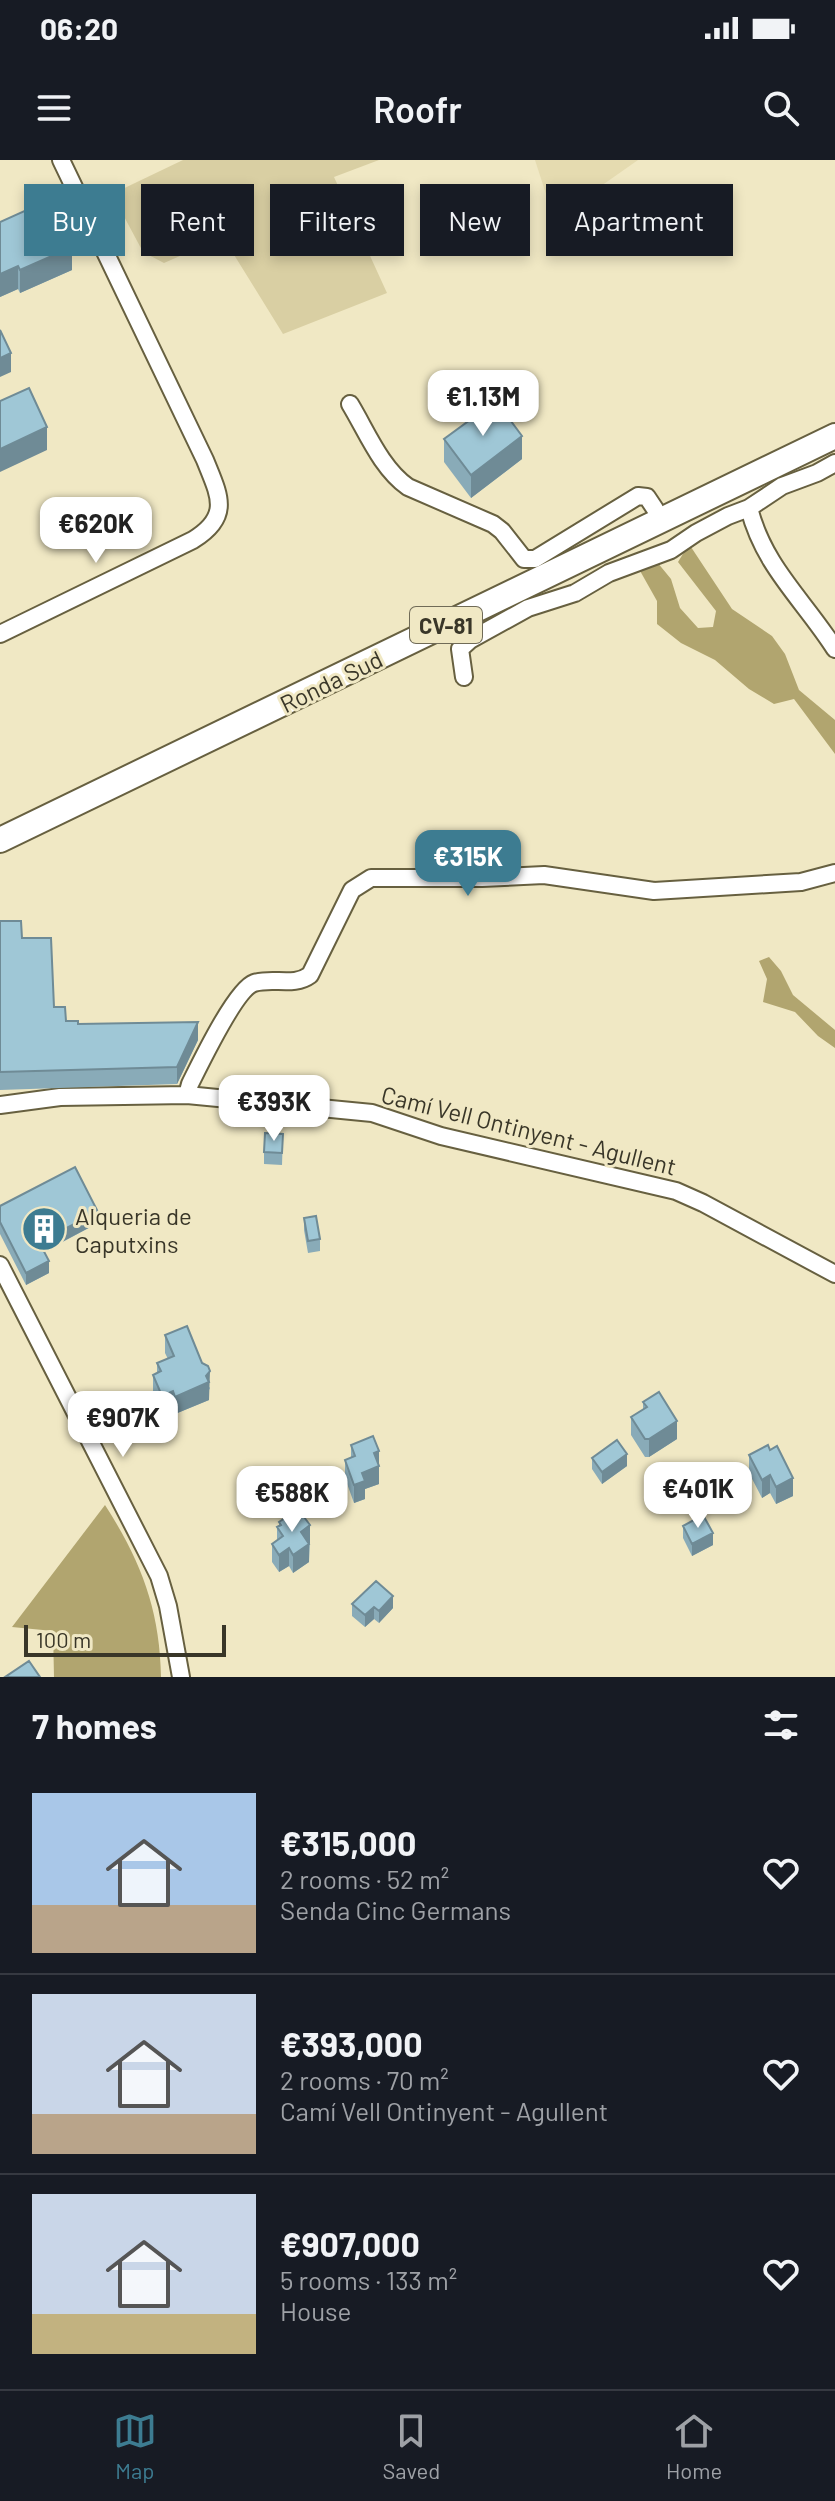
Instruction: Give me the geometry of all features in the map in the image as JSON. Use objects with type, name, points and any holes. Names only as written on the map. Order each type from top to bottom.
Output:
[{"type":"main road","name":"Ronda Sud","points":[[0,840],[835,436]]},
{"type":"street","points":[[0,634],[180,547],[212,526],[220,510],[205,460],[61,160]]},
{"type":"street","points":[[350,404],[398,481],[493,524],[524,559],[535,559],[638,496],[647,497],[655,509]]},
{"type":"street","points":[[464,677],[460,649],[470,640],[528,608],[575,593],[609,573],[671,550],[707,527],[749,508],[782,486],[835,463]]},
{"type":"street","points":[[749,508],[754,528],[780,578],[814,616],[835,649]]},
{"type":"street","points":[[663,529],[671,550]]},
{"type":"street","points":[[0,829],[56,813]]},
{"type":"street","points":[[187,1095],[190,1084],[241,992],[257,982],[299,981],[310,975],[352,890],[371,878],[544,875],[654,891],[801,882],[835,873]]},
{"type":"street","name":"Camí Vell Ontinyent - Agullent","points":[[0,1105],[60,1097],[187,1095],[372,1113],[441,1136],[676,1191],[835,1274]]},
{"type":"street","points":[[0,1265],[159,1576],[168,1606],[181,1677]]},
{"type":"shaded area","points":[[183,160],[379,160],[334,177],[337,184],[270,184],[270,256],[370,256],[387,293],[283,334],[235,256],[254,256],[254,184],[141,184],[141,248],[125,218],[125,188]]},
{"type":"shaded area","points":[[535,160],[638,160],[604,184],[546,184],[546,194]]},
{"type":"shaded area","points":[[151,256],[180,256],[164,263]]},
{"type":"shaded area","points":[[689,544],[732,609],[772,636],[785,654],[799,690],[835,720],[835,754],[794,699],[774,704],[749,689],[715,660],[681,643],[657,624],[657,601],[639,569],[657,562],[671,579],[680,608],[698,628],[713,627],[716,611],[678,562]]},
{"type":"shaded area","points":[[769,957],[781,971],[793,995],[835,1030],[835,1048],[818,1036],[795,1012],[763,1002],[767,979],[759,961]]},
{"type":"shaded area","points":[[105,1505],[129,1546],[146,1587],[157,1630],[161,1677],[54,1677],[53,1631],[12,1627]]},
{"type":"building","points":[[24,211],[24,256],[52,256],[20,270],[18,266],[0,274],[0,222]]},
{"type":"building","points":[[0,330],[11,353],[0,358]]},
{"type":"building","points":[[29,388],[47,427],[0,449],[0,401]]},
{"type":"building","points":[[496,401],[522,436],[471,475],[444,439]]},
{"type":"building","points":[[0,921],[21,921],[22,938],[51,938],[54,1007],[65,1007],[66,1021],[78,1021],[78,1024],[198,1022],[177,1067],[0,1072]]},
{"type":"building","points":[[265,1133],[283,1134],[282,1153],[264,1152]]},
{"type":"building","name":"Alqueria de Caputxins","points":[[75,1167],[98,1212],[39,1242],[49,1261],[26,1273],[0,1222],[0,1206]]},
{"type":"building","points":[[316,1216],[320,1239],[308,1241],[304,1218]]},
{"type":"building","points":[[187,1326],[202,1363],[210,1371],[206,1376],[209,1382],[175,1397],[173,1391],[162,1396],[153,1375],[161,1371],[157,1363],[174,1356],[165,1335]]},
{"type":"building","points":[[659,1392],[677,1421],[645,1439],[631,1417],[647,1407],[643,1402]]},
{"type":"building","points":[[373,1436],[379,1451],[374,1453],[379,1466],[362,1473],[365,1481],[354,1485],[345,1460],[355,1456],[351,1445]]},
{"type":"building","points":[[617,1440],[627,1454],[602,1472],[592,1458]]},
{"type":"building","points":[[768,1445],[770,1450],[777,1446],[793,1478],[776,1487],[770,1475],[762,1480],[749,1455]]},
{"type":"building","points":[[298,1509],[310,1525],[301,1532],[309,1544],[293,1555],[289,1548],[279,1555],[272,1544],[283,1536],[277,1527],[281,1525],[279,1522]]},
{"type":"building","points":[[703,1515],[713,1533],[692,1544],[683,1526]]},
{"type":"building","points":[[376,1581],[393,1596],[379,1611],[374,1607],[365,1615],[352,1604]]},
{"type":"building","points":[[29,1661],[40,1677],[5,1677]]},
{"type":"place","name":"Alqueria de Caputxins","points":[[44,1229]]}]
